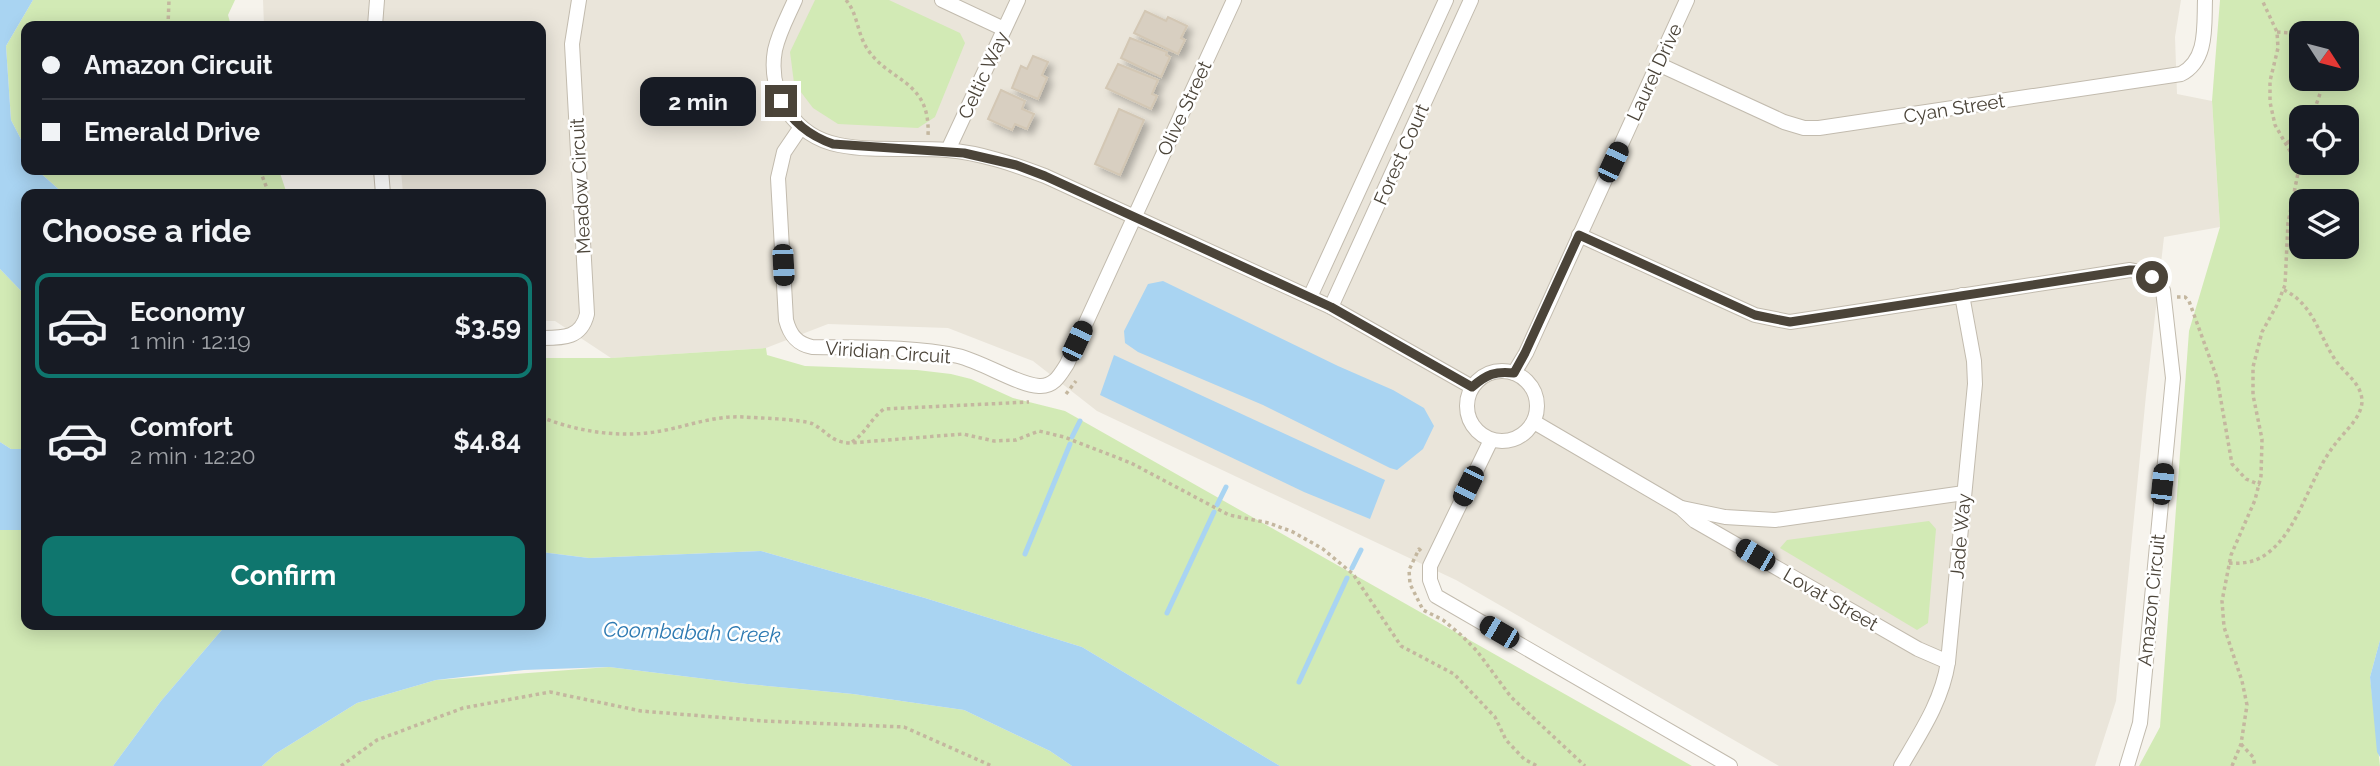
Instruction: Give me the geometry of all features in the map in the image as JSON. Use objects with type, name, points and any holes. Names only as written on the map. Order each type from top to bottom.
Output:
[{"type":"street","points":[[375,21],[377,0]]},
{"type":"street","name":"Meadow Circuit","points":[[546,338],[571,336],[581,327],[587,314],[572,44],[574,18],[579,0]]},
{"type":"street","points":[[795,0],[779,36],[774,69],[781,101],[801,127],[824,141],[842,146],[947,150],[1016,165],[1331,307],[1472,387]]},
{"type":"street","points":[[942,0],[1004,29]]},
{"type":"street","name":"Celtic Way","points":[[947,150],[1018,0]]},
{"type":"street","name":"Olive Street","points":[[1135,217],[1234,0]]},
{"type":"street","name":"Forest Court","points":[[1310,297],[1447,0]]},
{"type":"street","name":"Forest Court","points":[[1331,307],[1471,0]]},
{"type":"street","name":"Laurel Drive","points":[[1514,373],[1688,0]]},
{"type":"street","name":"Cyan Street","points":[[1658,64],[1784,122],[1804,128],[1819,128],[2181,74],[2189,70],[2199,57],[2205,0]]},
{"type":"street","name":"Viridian Circuit","points":[[801,127],[784,152],[778,178],[786,320],[792,336],[806,345],[934,352],[972,360],[1026,383],[1043,386],[1050,384],[1067,364],[1135,217]]},
{"type":"street","name":"Amazon Circuit","points":[[1579,235],[1755,315],[1790,322],[2130,270],[2145,273],[2163,290],[2173,378],[2140,723],[2127,766]]},
{"type":"street","name":"Jade Way","points":[[1901,766],[1938,703],[1945,685],[1948,662],[1975,373],[1962,295]]},
{"type":"street","points":[[1496,371],[1523,377],[1532,387],[1536,398],[1534,422],[1516,439],[1491,440],[1480,434],[1470,422],[1467,410],[1472,387],[1485,375],[1496,371]]},
{"type":"street","name":"Lovat Street","points":[[1534,422],[1681,508],[1695,521],[1918,649],[1948,662]]},
{"type":"street","points":[[1491,440],[1434,557],[1428,573],[1433,589],[1441,599],[1730,766]]},
{"type":"street","name":"Lovat Street","points":[[1681,508],[1744,519],[1776,520],[1964,493]]},
{"type":"path","points":[[168,21],[169,0]]},
{"type":"path","points":[[846,0],[854,12],[860,34],[869,51],[880,64],[910,85],[919,96],[925,112],[928,136]]},
{"type":"path","points":[[2232,766],[2241,744],[2246,698],[2222,614],[2229,563],[2260,485],[2263,447],[2253,395],[2253,367],[2262,331],[2284,290],[2288,223],[2298,173],[2294,158],[2275,124],[2270,102],[2269,90],[2278,48],[2277,32],[2263,0]]},
{"type":"path","points":[[2277,32],[2289,33]]},
{"type":"path","points":[[2229,563],[2257,560],[2280,542],[2292,524],[2320,466],[2356,419],[2362,402],[2357,384],[2336,361],[2314,317],[2304,305],[2284,290]]},
{"type":"path","points":[[2174,298],[2189,300],[2217,378],[2232,464],[2246,479],[2260,485]]},
{"type":"path","points":[[546,419],[606,433],[647,433],[739,417],[811,423],[837,442],[850,443],[963,434],[994,441],[1016,440],[1039,431],[1101,450],[1229,515],[1269,523],[1293,532],[1323,549],[1353,574],[1401,646],[1454,674],[1495,717],[1506,740],[1524,759],[1537,766]]},
{"type":"path","points":[[1434,557],[1419,549],[1409,570],[1413,594],[1423,610],[1443,620],[1461,635],[1477,651],[1511,697],[1584,766]]},
{"type":"path","points":[[341,766],[377,740],[463,708],[550,692],[641,711],[764,721],[904,727],[992,766]]},
{"type":"path","points":[[2241,744],[2253,757],[2255,766]]},
{"type":"shaded area","points":[[263,0],[2181,0],[2175,37],[2177,94],[2212,101],[2220,227],[2164,237],[2116,701],[2095,766],[1779,766],[1456,580],[1097,411],[1033,361],[948,328],[828,324],[766,348],[611,358],[555,321],[546,321],[546,189],[403,189],[401,175],[546,175],[546,21],[264,21]]},
{"type":"green space","points":[[33,0],[235,0],[228,15],[230,21],[21,21],[21,139],[11,120],[6,46]]},
{"type":"green space","points":[[815,0],[889,0],[960,33],[965,43],[935,117],[918,128],[838,124],[813,108],[794,83],[790,52]]},
{"type":"green space","points":[[2220,0],[2380,0],[2380,640],[2370,677],[2380,766],[2139,766],[2160,727],[2189,331],[2220,227],[2212,101]]},
{"type":"green space","points":[[43,175],[281,175],[285,189],[58,189]]},
{"type":"green space","points":[[0,269],[21,291],[21,449],[11,449],[0,442]]},
{"type":"green space","points":[[766,348],[767,355],[805,366],[917,370],[951,374],[971,379],[1013,398],[1065,411],[1692,766],[1280,766],[1082,647],[925,598],[761,551],[589,558],[546,553],[546,358],[611,358]]},
{"type":"green space","points":[[1929,521],[1936,529],[1928,623],[1917,630],[1780,548],[1787,540]]},
{"type":"green space","points":[[0,530],[21,530],[21,630],[222,630],[161,701],[113,766],[0,766]]},
{"type":"green space","points":[[609,667],[853,694],[964,710],[1050,751],[1072,766],[262,766],[275,754],[357,703],[436,680]]},
{"type":"water","points":[[0,0],[33,0],[6,46],[11,120],[21,139],[21,175],[43,175],[58,189],[21,189],[21,291],[0,269]]},
{"type":"water","points":[[1163,281],[1393,390],[1424,408],[1434,426],[1423,449],[1397,470],[1390,468],[1263,405],[1138,352],[1125,343],[1124,331],[1148,284]]},
{"type":"water","points":[[1114,355],[1385,480],[1370,519],[1304,492],[1100,395]]},
{"type":"water","points":[[0,442],[11,449],[21,449],[21,530],[0,530]]},
{"type":"water","name":"Coombabah Creek","points":[[761,551],[925,598],[1082,647],[1280,766],[1072,766],[1050,751],[964,710],[853,694],[609,667],[524,670],[436,680],[357,703],[275,754],[262,766],[113,766],[161,701],[222,630],[546,630],[546,553],[589,558]]},
{"type":"water","points":[[2380,640],[2380,757],[2377,752],[2370,677]]},
{"type":"building","points":[[1145,11],[1166,21],[1168,17],[1187,26],[1181,38],[1185,40],[1178,54],[1134,33]]},
{"type":"building","points":[[1130,38],[1167,52],[1166,55],[1170,57],[1161,77],[1121,58]]},
{"type":"building","points":[[1033,56],[1048,62],[1042,75],[1047,78],[1038,99],[1012,88],[1021,66],[1027,69]]},
{"type":"building","points":[[1118,64],[1158,80],[1152,94],[1157,96],[1151,109],[1106,88]]},
{"type":"building","points":[[1001,90],[1025,101],[1022,109],[1034,114],[1027,129],[1015,124],[1012,130],[988,119]]},
{"type":"building","points":[[1119,109],[1144,120],[1120,175],[1095,164]]},
{"type":"waterway","points":[[1072,437],[1080,421]]},
{"type":"waterway","points":[[1025,554],[1070,444]]},
{"type":"waterway","points":[[1217,505],[1226,487]]},
{"type":"waterway","points":[[1167,613],[1214,512]]},
{"type":"waterway","points":[[1352,568],[1361,550]]},
{"type":"waterway","points":[[1299,682],[1347,578]]},
{"type":"route","points":[[781,101],[801,127],[833,144],[848,147],[947,150],[987,157],[1045,176],[1331,307],[1472,387],[1485,375],[1496,371],[1514,373],[1579,235],[1755,315],[1790,322],[2130,270],[2138,270],[2152,277]]}]
